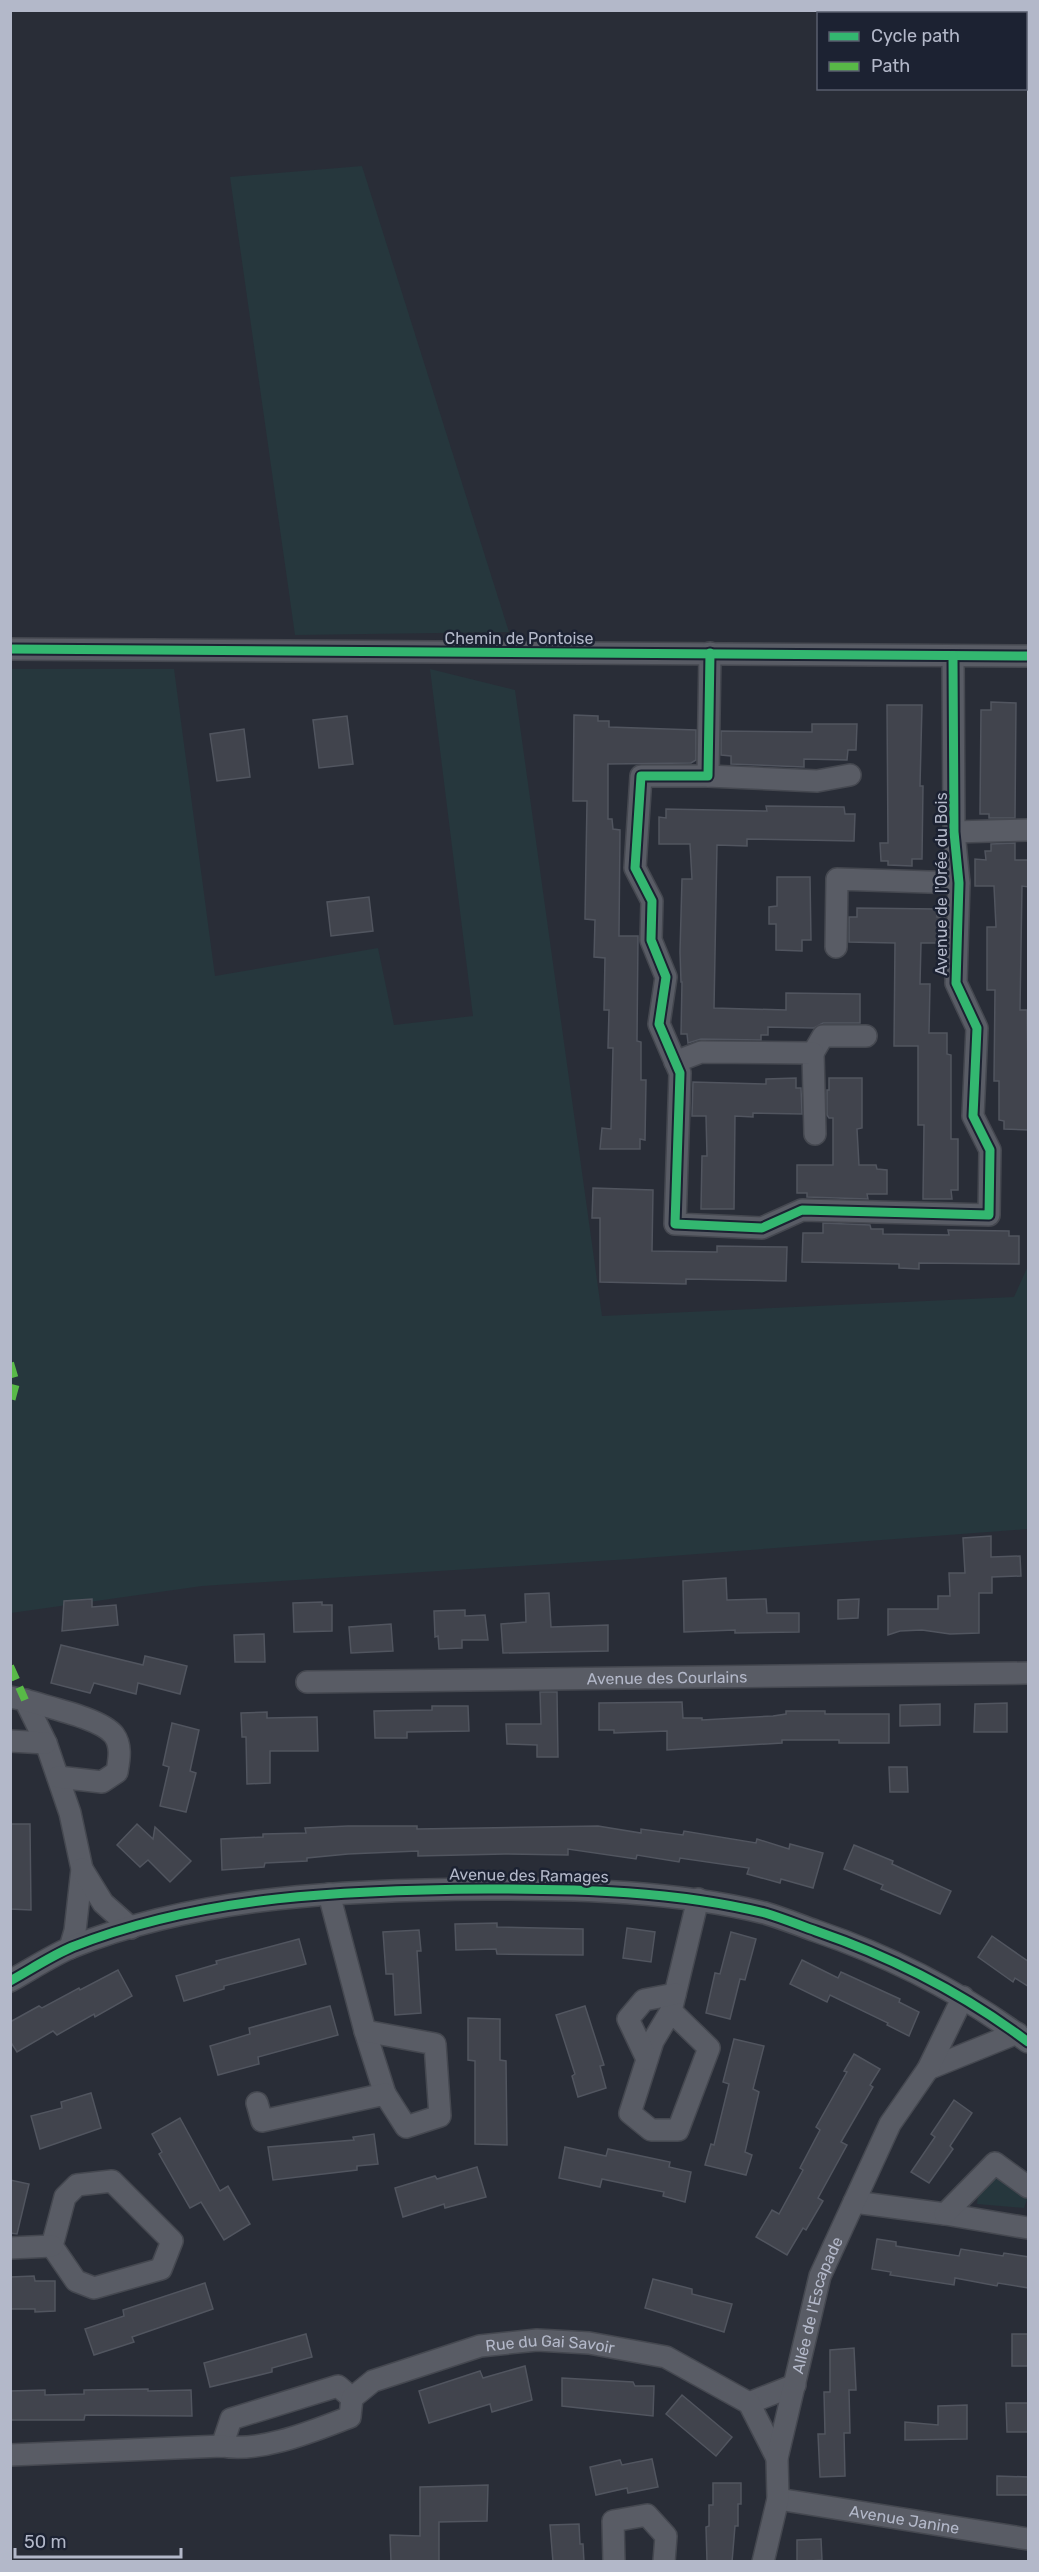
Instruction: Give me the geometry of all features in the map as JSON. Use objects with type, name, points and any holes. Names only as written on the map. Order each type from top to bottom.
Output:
[{"type":"street","name":"Chemin de Pontoise","points":[[10,649],[312,653],[1029,656]]},
{"type":"street","points":[[710,653],[708,776],[818,781],[850,775]]},
{"type":"street","name":"Avenue de l'Orée du Bois","points":[[708,776],[641,776],[635,868],[652,901],[651,940],[666,977],[659,1024],[680,1073],[675,1224],[762,1228],[802,1210],[989,1215],[990,1150],[973,1116],[977,1028],[956,983],[959,883],[954,832],[953,656]]},
{"type":"street","points":[[954,832],[1029,830]]},
{"type":"street","points":[[836,947],[837,879],[959,883]]},
{"type":"street","points":[[815,1134],[813,1053],[823,1036],[866,1036]]},
{"type":"street","points":[[675,1062],[701,1052],[813,1053]]},
{"type":"street","name":"Avenue des Courlains","points":[[307,1682],[1029,1673]]},
{"type":"street","points":[[18,1698],[46,1743],[70,1813],[82,1869],[102,1903],[131,1928]]},
{"type":"street","points":[[18,1698],[97,1723],[113,1734],[120,1752],[117,1772],[102,1782],[58,1777]]},
{"type":"street","points":[[10,1740],[46,1743]]},
{"type":"street","points":[[70,1948],[75,1931],[82,1869]]},
{"type":"street","name":"Avenue des Ramages","points":[[10,1981],[70,1948],[131,1928],[211,1908],[378,1890],[588,1889],[698,1899],[768,1914],[841,1940],[935,1981],[1023,2037]]},
{"type":"street","points":[[329,1894],[365,2031],[385,2094],[406,2127],[440,2116],[435,2044],[365,2031]]},
{"type":"street","points":[[647,2059],[628,2019],[644,2000],[673,2003],[709,2048],[678,2130],[651,2130],[630,2113],[653,2041],[673,2003],[698,1899]]},
{"type":"street","name":"Allée de l'Escapade","points":[[763,2562],[778,2499],[777,2458],[820,2276],[890,2124],[928,2069],[963,1997]]},
{"type":"street","points":[[928,2069],[1005,2040],[1023,2037]]},
{"type":"street","points":[[257,2103],[262,2121],[385,2094]]},
{"type":"street","points":[[945,2214],[995,2163],[1029,2187]]},
{"type":"street","points":[[112,2181],[172,2241],[161,2269],[94,2288],[76,2281],[52,2246],[65,2197],[77,2185],[112,2181]]},
{"type":"street","points":[[854,2202],[1029,2228]]},
{"type":"street","points":[[10,2248],[52,2246]]},
{"type":"street","name":"Rue du Gai Savoir","points":[[10,2455],[222,2446],[236,2449],[261,2445],[317,2430],[350,2417],[352,2398],[373,2380],[480,2346],[537,2340],[588,2343],[666,2357],[749,2403]]},
{"type":"street","points":[[777,2458],[749,2403],[795,2385]]},
{"type":"street","points":[[222,2446],[231,2419],[338,2386],[352,2398]]},
{"type":"street","name":"Avenue Janine","points":[[778,2499],[1029,2539]]},
{"type":"street","points":[[614,2562],[613,2521],[647,2515],[666,2536],[664,2562]]},
{"type":"shaded area","points":[[362,166],[509,632],[295,635],[230,177]]},
{"type":"shaded area","points":[[10,669],[174,669],[215,976],[378,948],[394,1025],[473,1016],[430,669],[515,690],[602,1316],[1014,1297],[1028,1266],[1028,1529],[631,1559],[202,1586],[11,1613]]},
{"type":"shaded area","points":[[996,2175],[1028,2197],[1024,2208],[977,2204],[978,2194]]},
{"type":"building","points":[[991,702],[1016,703],[1015,818],[989,818],[989,814],[980,814],[981,710],[991,710]]},
{"type":"building","points":[[887,705],[922,705],[920,786],[923,786],[922,859],[912,859],[912,866],[888,865],[888,861],[881,861],[880,843],[888,843]]},
{"type":"building","points":[[574,715],[598,716],[598,721],[609,721],[609,727],[696,730],[696,760],[691,763],[608,764],[608,819],[612,819],[613,829],[620,830],[619,936],[638,936],[637,1041],[641,1042],[641,1080],[646,1080],[645,1140],[640,1139],[640,1149],[600,1149],[602,1128],[611,1129],[613,1048],[608,1048],[609,1010],[604,1010],[605,958],[594,957],[595,920],[585,919],[587,801],[573,801]]},
{"type":"building","points":[[347,716],[353,764],[319,768],[313,720]]},
{"type":"building","points":[[812,724],[857,724],[856,750],[848,750],[847,760],[804,759],[804,767],[731,764],[731,756],[721,755],[721,731],[812,732]]},
{"type":"building","points":[[244,729],[250,777],[217,781],[210,734]]},
{"type":"building","points":[[766,806],[844,807],[845,814],[855,814],[854,841],[747,839],[747,846],[717,845],[714,1008],[786,1010],[786,993],[860,994],[860,1023],[823,1023],[814,1028],[768,1027],[768,1035],[761,1035],[761,1040],[701,1039],[688,1043],[687,1034],[681,1034],[680,952],[682,879],[692,879],[690,844],[659,844],[659,817],[666,818],[666,809],[767,811]]},
{"type":"building","points":[[1015,843],[1015,860],[1029,860],[1029,887],[1022,886],[1020,1010],[1027,1010],[1029,1130],[1004,1129],[1004,1121],[999,1120],[999,1081],[994,1081],[995,990],[987,990],[987,927],[996,927],[994,886],[975,886],[975,859],[986,860],[985,851],[991,851],[991,844]]},
{"type":"building","points":[[777,877],[810,877],[811,940],[802,940],[802,951],[776,950],[776,924],[769,924],[769,907],[777,906]]},
{"type":"building","points":[[369,897],[373,931],[331,936],[327,902]]},
{"type":"building","points":[[857,908],[937,909],[937,917],[945,918],[944,943],[921,943],[920,984],[930,984],[929,1033],[947,1033],[947,1054],[951,1055],[951,1139],[958,1139],[958,1190],[951,1190],[952,1199],[923,1199],[924,1125],[918,1125],[918,1046],[894,1046],[895,943],[849,942],[849,917],[857,917]]},
{"type":"building","points":[[796,1078],[796,1088],[801,1088],[802,1114],[753,1113],[753,1117],[735,1116],[734,1209],[701,1209],[702,1156],[707,1156],[706,1116],[692,1116],[693,1082],[766,1084],[766,1079]]},
{"type":"building","points":[[829,1078],[862,1078],[862,1128],[857,1129],[859,1165],[876,1165],[877,1169],[887,1170],[887,1194],[867,1194],[868,1199],[807,1197],[807,1193],[797,1193],[797,1165],[833,1165],[833,1118],[827,1115]]},
{"type":"building","points":[[593,1188],[653,1190],[652,1251],[717,1252],[717,1246],[787,1247],[786,1281],[686,1279],[686,1284],[600,1282],[600,1218],[592,1218]]},
{"type":"building","points":[[823,1223],[870,1225],[871,1229],[883,1229],[883,1234],[949,1235],[948,1230],[1009,1231],[1009,1236],[1019,1236],[1019,1264],[919,1263],[919,1269],[899,1268],[899,1264],[802,1262],[803,1233],[823,1233]]},
{"type":"building","points":[[991,1536],[991,1557],[1020,1556],[1021,1576],[992,1577],[992,1593],[979,1593],[979,1633],[950,1634],[922,1630],[900,1631],[888,1635],[888,1609],[938,1609],[938,1596],[950,1596],[949,1573],[965,1573],[963,1538]]},
{"type":"building","points":[[726,1578],[727,1600],[766,1599],[767,1613],[799,1613],[799,1632],[735,1633],[735,1630],[684,1632],[683,1581]]},
{"type":"building","points":[[549,1593],[551,1627],[608,1625],[608,1651],[503,1653],[501,1624],[526,1622],[525,1594]]},
{"type":"building","points":[[92,1599],[92,1607],[116,1605],[118,1625],[62,1631],[64,1601]]},
{"type":"building","points":[[859,1599],[858,1618],[838,1619],[838,1600]]},
{"type":"building","points":[[322,1602],[322,1605],[332,1605],[332,1631],[294,1632],[293,1603]]},
{"type":"building","points":[[465,1610],[465,1616],[485,1615],[488,1640],[462,1640],[462,1648],[439,1649],[438,1636],[435,1637],[434,1611]]},
{"type":"building","points":[[391,1624],[393,1651],[351,1653],[349,1627]]},
{"type":"building","points":[[264,1634],[265,1662],[235,1662],[234,1635]]},
{"type":"building","points":[[61,1645],[143,1665],[145,1656],[187,1666],[180,1694],[138,1683],[136,1694],[94,1683],[90,1693],[51,1683]]},
{"type":"building","points":[[540,1692],[557,1692],[558,1757],[537,1757],[537,1745],[507,1744],[506,1724],[541,1724]]},
{"type":"building","points":[[682,1702],[683,1718],[702,1718],[702,1720],[773,1716],[786,1714],[786,1711],[825,1711],[825,1714],[889,1714],[889,1743],[782,1740],[782,1743],[667,1750],[667,1731],[614,1733],[614,1730],[599,1730],[599,1703]]},
{"type":"building","points":[[1007,1703],[1007,1732],[974,1732],[975,1704]]},
{"type":"building","points":[[940,1704],[940,1725],[900,1726],[900,1705]]},
{"type":"building","points":[[432,1706],[468,1706],[469,1731],[407,1732],[407,1738],[375,1738],[374,1711],[432,1710]]},
{"type":"building","points":[[267,1712],[267,1718],[317,1717],[318,1751],[270,1751],[270,1783],[247,1784],[246,1737],[242,1737],[241,1713]]},
{"type":"building","points":[[172,1723],[199,1730],[190,1771],[196,1773],[186,1812],[160,1806],[169,1767],[163,1765]]},
{"type":"building","points":[[889,1767],[907,1767],[908,1792],[890,1792]]},
{"type":"building","points":[[10,1824],[30,1824],[31,1910],[10,1909]]},
{"type":"building","points":[[137,1824],[153,1839],[155,1827],[191,1861],[170,1882],[148,1860],[140,1867],[117,1845]]},
{"type":"building","points":[[417,1826],[417,1829],[598,1826],[641,1833],[641,1829],[683,1835],[684,1831],[756,1843],[757,1839],[789,1849],[790,1844],[823,1853],[813,1888],[781,1879],[780,1883],[747,1874],[749,1868],[680,1858],[679,1862],[637,1855],[636,1859],[568,1849],[568,1855],[418,1856],[418,1851],[348,1854],[307,1858],[307,1861],[265,1863],[264,1867],[222,1870],[221,1839],[263,1837],[263,1834],[306,1833],[305,1828]]},
{"type":"building","points":[[854,1845],[893,1861],[892,1864],[951,1891],[940,1914],[881,1889],[883,1885],[844,1869]]},
{"type":"building","points":[[497,1923],[497,1927],[583,1929],[583,1955],[497,1954],[496,1949],[456,1950],[455,1924]]},
{"type":"building","points":[[627,1928],[655,1932],[651,1962],[623,1958]]},
{"type":"building","points":[[419,1930],[421,1951],[417,1951],[421,2013],[395,2015],[393,1974],[386,1974],[383,1932]]},
{"type":"building","points":[[731,1932],[756,1939],[745,1980],[740,1979],[730,2019],[706,2013],[715,1973],[720,1974]]},
{"type":"building","points":[[992,1936],[1029,1962],[1029,1987],[1015,1978],[1013,1982],[978,1957]]},
{"type":"building","points":[[299,1939],[306,1964],[224,1986],[224,1989],[184,2001],[176,1976],[217,1964],[216,1961]]},
{"type":"building","points":[[802,1960],[838,1978],[841,1972],[900,1999],[899,2002],[919,2012],[909,2036],[887,2025],[888,2023],[830,1995],[827,2002],[790,1984]]},
{"type":"building","points":[[118,1970],[132,1996],[57,2035],[53,2031],[17,2052],[10,2041],[10,2022],[39,2006],[42,2008]]},
{"type":"building","points":[[330,2006],[338,2035],[258,2057],[259,2064],[218,2075],[210,2046],[250,2034],[249,2028]]},
{"type":"building","points":[[585,2006],[604,2065],[600,2066],[606,2088],[578,2097],[572,2076],[575,2074],[556,2015]]},
{"type":"building","points":[[468,2018],[500,2019],[500,2060],[506,2061],[507,2145],[475,2144],[475,2061],[468,2060]]},
{"type":"building","points":[[734,2039],[764,2046],[753,2089],[759,2092],[745,2152],[752,2155],[746,2175],[705,2165],[711,2144],[714,2145],[729,2084],[723,2082]]},
{"type":"building","points":[[854,2054],[880,2069],[870,2085],[873,2087],[841,2142],[847,2145],[818,2198],[823,2201],[806,2230],[803,2228],[787,2255],[756,2237],[772,2210],[779,2214],[803,2170],[800,2168],[820,2130],[816,2127],[847,2072],[844,2071]]},
{"type":"building","points":[[91,2093],[101,2128],[40,2149],[31,2116],[62,2108],[61,2102]]},
{"type":"building","points":[[954,2100],[972,2113],[950,2146],[953,2149],[929,2183],[911,2172],[935,2137],[931,2134]]},
{"type":"building","points":[[180,2118],[220,2191],[228,2186],[250,2224],[224,2240],[201,2202],[190,2208],[159,2154],[162,2152],[152,2134]]},
{"type":"building","points":[[374,2134],[378,2164],[357,2166],[357,2170],[273,2180],[268,2147],[354,2140],[353,2137]]},
{"type":"building","points":[[565,2147],[606,2156],[608,2149],[670,2162],[669,2167],[691,2172],[685,2202],[663,2196],[664,2192],[602,2179],[600,2187],[559,2178]]},
{"type":"building","points":[[477,2167],[486,2197],[445,2208],[444,2204],[403,2217],[395,2188]]},
{"type":"building","points":[[10,2180],[29,2184],[17,2234],[10,2233]]},
{"type":"building","points":[[877,2239],[896,2242],[896,2246],[959,2256],[961,2249],[1003,2256],[1004,2253],[1029,2257],[1029,2288],[998,2283],[997,2286],[955,2278],[954,2285],[890,2275],[891,2272],[872,2269]]},
{"type":"building","points":[[34,2276],[35,2281],[55,2281],[55,2311],[35,2312],[35,2309],[10,2309],[10,2277]]},
{"type":"building","points":[[653,2279],[692,2289],[692,2294],[732,2304],[724,2332],[645,2308]]},
{"type":"building","points":[[205,2283],[213,2309],[132,2337],[134,2342],[94,2355],[85,2329],[124,2316],[123,2310]]},
{"type":"building","points":[[306,2334],[312,2357],[272,2368],[272,2372],[210,2387],[204,2363]]},
{"type":"building","points":[[1012,2334],[1029,2334],[1029,2366],[1012,2366]]},
{"type":"building","points":[[854,2348],[856,2390],[849,2390],[850,2433],[844,2433],[845,2476],[820,2477],[818,2434],[825,2434],[824,2392],[830,2392],[830,2350]]},
{"type":"building","points":[[525,2366],[532,2400],[492,2412],[490,2404],[429,2423],[419,2391],[480,2371],[483,2378]]},
{"type":"building","points":[[562,2378],[633,2382],[635,2386],[654,2386],[653,2416],[562,2406]]},
{"type":"building","points":[[148,2389],[148,2391],[191,2390],[192,2416],[85,2415],[84,2420],[10,2420],[10,2391],[45,2390],[45,2395],[84,2394],[84,2390]]},
{"type":"building","points":[[682,2395],[732,2437],[716,2456],[666,2414]]},
{"type":"building","points":[[1006,2403],[1029,2403],[1029,2432],[1007,2432]]},
{"type":"building","points":[[967,2405],[967,2439],[905,2440],[905,2422],[938,2425],[938,2406]]},
{"type":"building","points":[[652,2459],[658,2487],[628,2493],[627,2488],[596,2495],[590,2467],[620,2460],[622,2465]]},
{"type":"building","points":[[997,2476],[1029,2477],[1029,2495],[997,2495]]},
{"type":"building","points":[[713,2483],[741,2483],[741,2504],[738,2504],[738,2526],[735,2526],[732,2562],[707,2562],[706,2527],[709,2526],[709,2505],[713,2505]]},
{"type":"building","points":[[488,2485],[487,2521],[439,2522],[439,2562],[391,2562],[390,2535],[420,2536],[420,2487]]},
{"type":"building","points":[[579,2524],[584,2562],[553,2562],[550,2525]]},
{"type":"building","points":[[821,2539],[822,2560],[797,2562],[797,2540]]},
{"type":"marked path","points":[[10,1363],[16,1383],[10,1405]]},
{"type":"marked path","points":[[10,1666],[25,1700]]},
{"type":"cycle path","points":[[10,649],[1028,656]]},
{"type":"cycle path","points":[[710,653],[708,776],[641,776],[635,868],[652,901],[651,940],[666,977],[659,1024],[680,1073],[675,1224],[762,1228],[802,1210],[989,1215],[990,1150],[973,1116],[977,1028],[956,983],[959,883],[954,832],[953,656]]},
{"type":"cycle path","points":[[10,1981],[72,1947],[173,1916],[225,1906],[277,1899],[383,1891],[523,1889],[628,1893],[697,1900],[765,1913],[844,1941],[872,1952],[952,1992],[1028,2042]]}]
